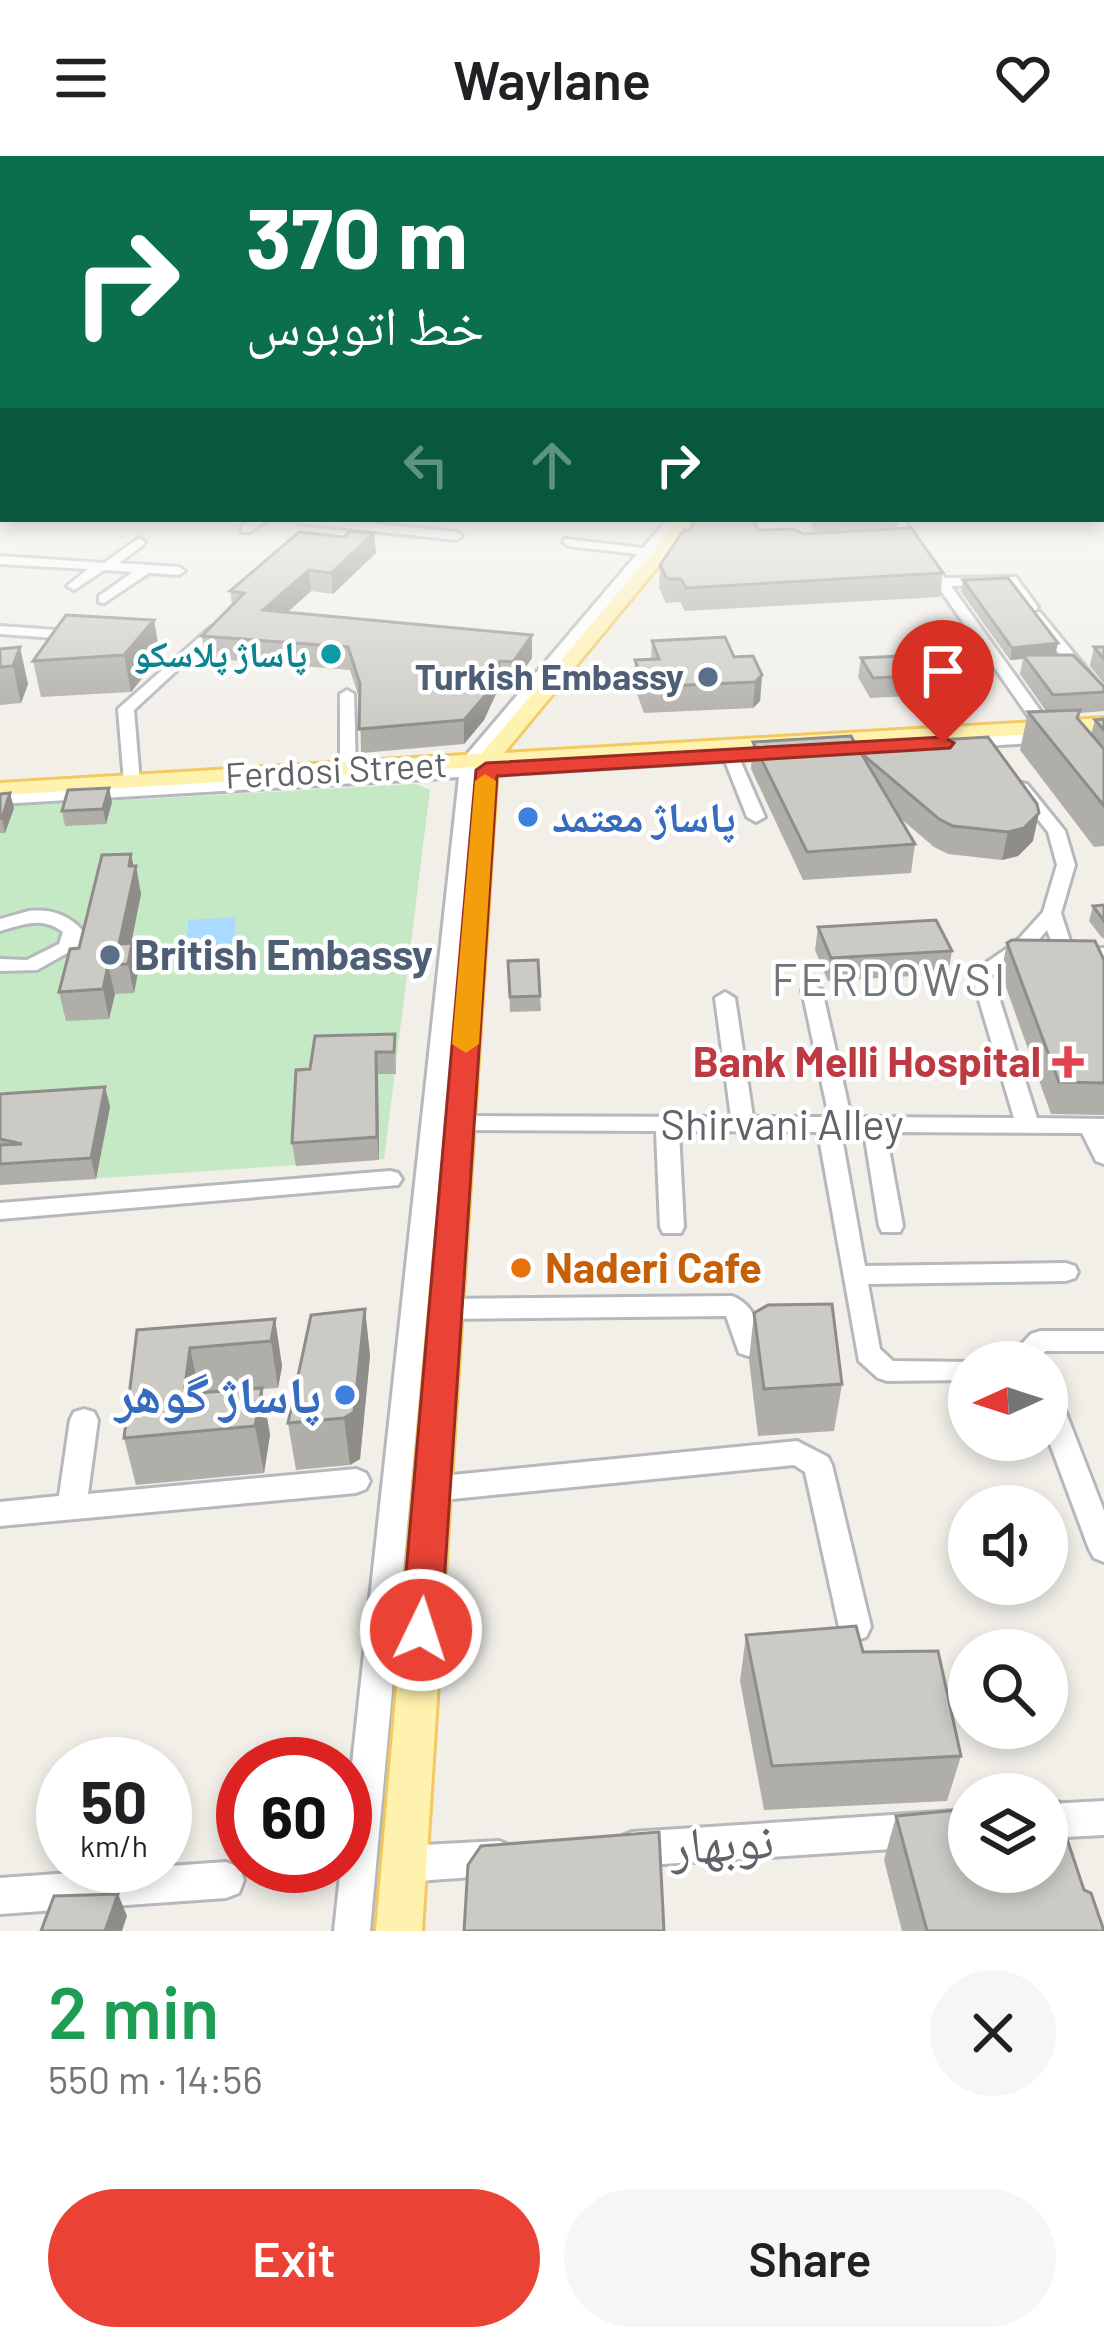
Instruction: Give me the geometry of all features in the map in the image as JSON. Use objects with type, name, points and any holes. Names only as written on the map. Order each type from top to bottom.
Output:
[{"type":"main road","points":[[399,1931],[460,1124],[478,766],[641,566]]},
{"type":"main road","name":"Ferdosi Street","points":[[0,789],[478,766],[982,736],[1104,724]]},
{"type":"street","points":[[74,586],[104,566],[179,571]]},
{"type":"street","points":[[931,566],[1044,728]]},
{"type":"street","points":[[104,599],[146,569]]},
{"type":"street","points":[[942,582],[1011,580],[1104,700]]},
{"type":"street","points":[[0,630],[70,635]]},
{"type":"street","points":[[131,782],[126,709],[211,631]]},
{"type":"street","points":[[346,694],[348,769]]},
{"type":"street","points":[[982,736],[1104,734]]},
{"type":"street","points":[[982,736],[999,760]]},
{"type":"street","points":[[729,751],[756,817]]},
{"type":"street","points":[[0,799],[478,766],[352,1931]]},
{"type":"street","points":[[1013,777],[1061,839],[1066,865],[1052,913],[1022,947],[981,973],[1028,1126]]},
{"type":"street","points":[[1052,913],[1062,947],[1078,956],[1104,954]]},
{"type":"street","points":[[0,921],[32,916],[59,919],[73,931],[73,939],[59,955],[5,967]]},
{"type":"street","points":[[812,990],[868,1354],[887,1371],[948,1370]]},
{"type":"street","points":[[725,998],[743,1125]]},
{"type":"street","name":"Shirvani Alley","points":[[460,1124],[1097,1126]]},
{"type":"street","points":[[667,1124],[672,1227]]},
{"type":"street","points":[[874,1125],[890,1226]]},
{"type":"street","points":[[1097,1126],[1104,1156]]},
{"type":"street","points":[[0,1211],[390,1180]]},
{"type":"street","points":[[854,1275],[1066,1272]]},
{"type":"street","points":[[446,1309],[723,1305],[740,1310],[748,1346]]},
{"type":"street","points":[[1040,1341],[1104,1340]]},
{"type":"street","points":[[72,1507],[84,1420]]},
{"type":"street","points":[[432,1489],[797,1453],[818,1465],[855,1627]]},
{"type":"street","points":[[1068,1455],[1104,1549]]},
{"type":"street","points":[[0,1514],[356,1481]]},
{"type":"street","points":[[1068,1820],[1104,1818]]},
{"type":"street","name":"نوبهار","points":[[592,1852],[948,1828]]},
{"type":"street","points":[[404,1864],[545,1855]]},
{"type":"street","points":[[0,1896],[216,1881]]},
{"type":"green space","name":"British Embassy","points":[[416,784],[430,790],[384,1159],[0,1185],[0,807]]},
{"type":"water","points":[[236,917],[234,943],[186,947],[188,920]]},
{"type":"building","points":[[259,566],[339,566],[331,573],[309,570],[263,610],[532,635],[513,662],[500,661],[484,697],[464,720],[359,729],[360,684],[348,647],[202,636],[244,593],[230,591]]},
{"type":"building","points":[[660,566],[938,566],[943,573],[686,588],[681,579],[667,579]]},
{"type":"building","points":[[1008,578],[1058,643],[1012,648],[963,580]]},
{"type":"building","points":[[66,615],[154,620],[124,655],[33,661]]},
{"type":"building","points":[[725,637],[734,657],[753,656],[762,675],[755,682],[645,687],[635,660],[659,659],[652,641]]},
{"type":"building","points":[[20,647],[13,666],[0,667],[0,649]]},
{"type":"building","points":[[944,654],[958,674],[873,678],[861,658]]},
{"type":"building","points":[[1023,655],[1073,655],[1104,692],[1053,695]]},
{"type":"building","points":[[1080,710],[1077,718],[1104,749],[1104,806],[1028,712]]},
{"type":"building","points":[[851,736],[856,745],[988,737],[1039,813],[1024,828],[1008,832],[953,826],[861,753],[915,844],[807,852],[753,742]]},
{"type":"building","points":[[109,788],[103,809],[62,811],[68,790]]},
{"type":"building","points":[[10,793],[2,818],[0,818],[0,794]]},
{"type":"building","points":[[131,854],[129,866],[136,866],[119,944],[132,943],[128,964],[108,965],[103,989],[59,992],[70,949],[79,948],[102,855]]},
{"type":"building","points":[[936,920],[952,951],[831,958],[818,927]]},
{"type":"building","name":"Bank Melli Hospital","points":[[1095,941],[1104,960],[1104,1083],[1059,1082],[1007,943]]},
{"type":"building","points":[[538,960],[540,996],[510,997],[508,961]]},
{"type":"building","points":[[395,1034],[394,1052],[376,1052],[377,1137],[292,1143],[296,1070],[310,1069],[315,1036]]},
{"type":"building","points":[[105,1087],[91,1158],[0,1164],[0,1145],[22,1144],[0,1139],[0,1094]]},
{"type":"building","points":[[832,1304],[842,1384],[764,1389],[754,1313],[768,1305]]},
{"type":"building","points":[[365,1309],[354,1412],[344,1418],[288,1423],[311,1315]]},
{"type":"building","points":[[275,1319],[271,1341],[190,1348],[184,1394],[262,1388],[255,1426],[124,1438],[137,1330]]},
{"type":"building","points":[[856,1626],[863,1652],[938,1651],[948,1697],[948,1749],[959,1749],[961,1756],[772,1766],[746,1635]]},
{"type":"building","points":[[948,1811],[948,1893],[1068,1893],[1068,1842],[1104,1931],[927,1931],[896,1816]]},
{"type":"building","points":[[659,1832],[664,1931],[464,1931],[468,1865],[481,1846]]},
{"type":"building","points":[[118,1894],[105,1931],[41,1931],[54,1896]]},
{"type":"slow traffic","points":[[466,1044],[485,781]]},
{"type":"place","name":"پاساژ پلاسکو","points":[[331,654]]},
{"type":"place","name":"Turkish Embassy","points":[[708,677]]},
{"type":"place","name":"پاساژ معتمد","points":[[528,817]]},
{"type":"place","name":"British Embassy","points":[[110,955]]},
{"type":"place","name":"Bank Melli Hospital","points":[[1068,1062]]},
{"type":"place","name":"Naderi Cafe","points":[[521,1268]]},
{"type":"place","name":"پاساژ گوهر","points":[[345,1395]]},
{"type":"district","name":"FERDOWSI","points":[[890,980]]},
{"type":"route","points":[[421,1630],[486,770],[943,743]]}]
